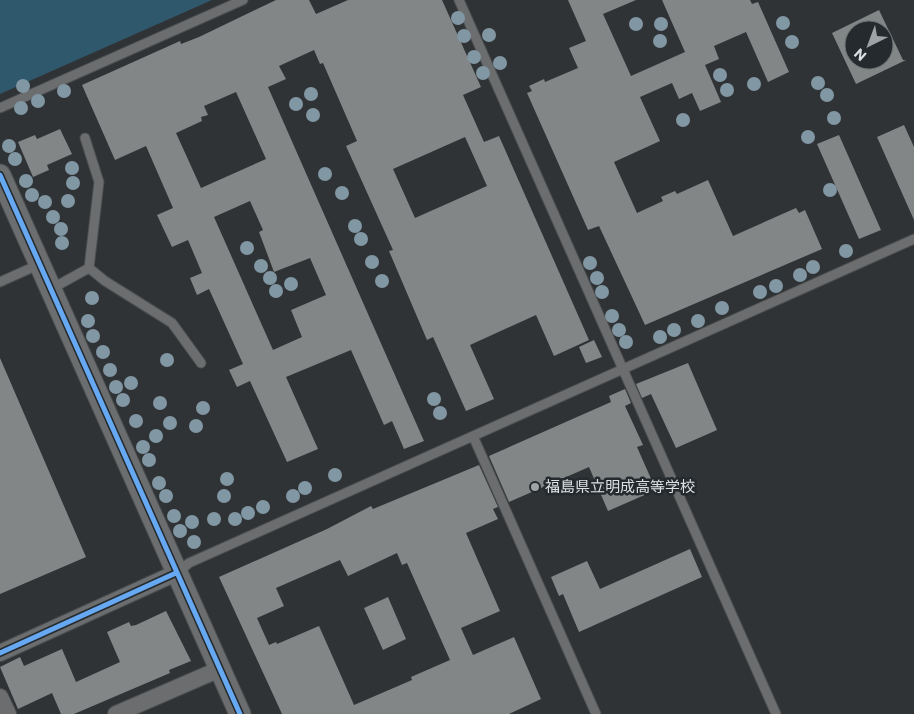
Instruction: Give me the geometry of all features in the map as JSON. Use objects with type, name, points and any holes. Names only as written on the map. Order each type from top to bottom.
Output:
[{"type":"street","points":[[0,175],[240,714]]},
{"type":"street","points":[[0,653],[176,573]]},
{"type":"street","points":[[116,714],[220,669]]},
{"type":"street","points":[[0,697],[8,714]]},
{"type":"lane","points":[[0,108],[243,0]]},
{"type":"lane","points":[[459,0],[621,369],[776,714]]},
{"type":"lane","points":[[85,138],[99,182],[89,268]]},
{"type":"lane","points":[[176,573],[189,563],[914,239]]},
{"type":"lane","points":[[0,282],[40,264]]},
{"type":"lane","points":[[51,289],[89,268]]},
{"type":"lane","points":[[89,268],[105,281],[172,323],[201,363]]},
{"type":"lane","points":[[472,436],[596,714]]},
{"type":"shaded area","points":[[0,0],[212,0],[0,94]]},
{"type":"building","points":[[276,0],[309,0],[316,14],[348,0],[442,0],[481,87],[463,95],[484,142],[499,136],[589,340],[554,356],[536,315],[470,345],[494,399],[466,411],[433,337],[427,340],[389,251],[393,250],[346,146],[357,141],[323,63],[320,64],[314,50],[279,66],[286,79],[268,87],[424,441],[404,449],[392,421],[384,425],[351,350],[286,377],[318,449],[287,462],[250,381],[237,387],[229,370],[243,364],[209,289],[197,295],[190,278],[202,273],[188,240],[172,247],[157,215],[173,208],[146,146],[115,160],[82,85],[180,41],[181,44]],"holes":[[[236,92],[266,159],[201,188],[176,133],[202,121],[201,117],[208,115],[204,106]],[[465,137],[487,186],[415,218],[393,169]],[[250,201],[263,230],[259,232],[274,272],[310,258],[326,295],[291,310],[302,337],[273,350],[214,217]]]},
{"type":"building","points":[[568,0],[636,0],[603,14],[631,76],[685,52],[662,0],[750,0],[752,4],[758,2],[789,72],[768,82],[746,32],[714,46],[719,59],[705,65],[721,102],[700,111],[692,93],[679,99],[672,83],[640,97],[660,141],[614,162],[637,213],[663,201],[661,197],[675,191],[677,194],[708,180],[733,236],[796,208],[799,213],[805,210],[822,249],[645,325],[599,226],[588,230],[527,93],[532,91],[529,86],[544,79],[545,82],[578,68],[569,48],[586,41]]},
{"type":"building","points":[[879,10],[884,20],[859,20]]},
{"type":"building","points":[[844,27],[844,58],[832,33]]},
{"type":"building","points":[[894,41],[903,60],[906,60],[894,66]]},
{"type":"building","points":[[849,70],[885,70],[856,84]]},
{"type":"building","points":[[904,125],[914,147],[914,220],[877,137]]},
{"type":"building","points":[[60,129],[72,154],[47,165],[49,170],[33,177],[18,142],[35,135],[37,139]]},
{"type":"building","points":[[839,135],[881,230],[859,239],[817,144]]},
{"type":"building","points":[[594,340],[602,357],[586,363],[579,347]]},
{"type":"building","points":[[0,358],[86,557],[0,594]]},
{"type":"building","points":[[688,363],[717,430],[676,448],[651,394],[642,398],[636,384]]},
{"type":"building","points":[[625,389],[631,403],[625,406],[643,445],[637,447],[656,490],[608,511],[589,467],[509,502],[489,456],[611,402],[609,396]]},
{"type":"building","points":[[479,465],[498,507],[493,509],[498,519],[466,533],[500,611],[461,628],[473,655],[514,637],[541,699],[509,714],[282,714],[219,577],[327,529],[371,506],[373,509]],"holes":[[[397,553],[402,565],[407,563],[450,660],[411,677],[412,680],[354,705],[319,626],[277,644],[276,642],[269,645],[257,618],[284,606],[276,588],[340,560],[348,576]]]},
{"type":"building","points":[[690,549],[702,577],[579,632],[563,594],[559,596],[551,577],[587,561],[600,589]]},
{"type":"building","points":[[388,597],[406,639],[383,650],[364,608]]},
{"type":"building","points":[[166,611],[191,661],[169,670],[170,673],[74,714],[61,714],[52,693],[18,709],[0,667],[20,657],[24,666],[62,649],[76,682],[120,662],[107,632],[129,622],[131,626],[136,625]]},
{"type":"cycle path","points":[[0,175],[240,714]]},
{"type":"cycle path","points":[[0,653],[176,573]]},
{"type":"place","name":"福島県立明成高等学校","points":[[535,487]]}]
